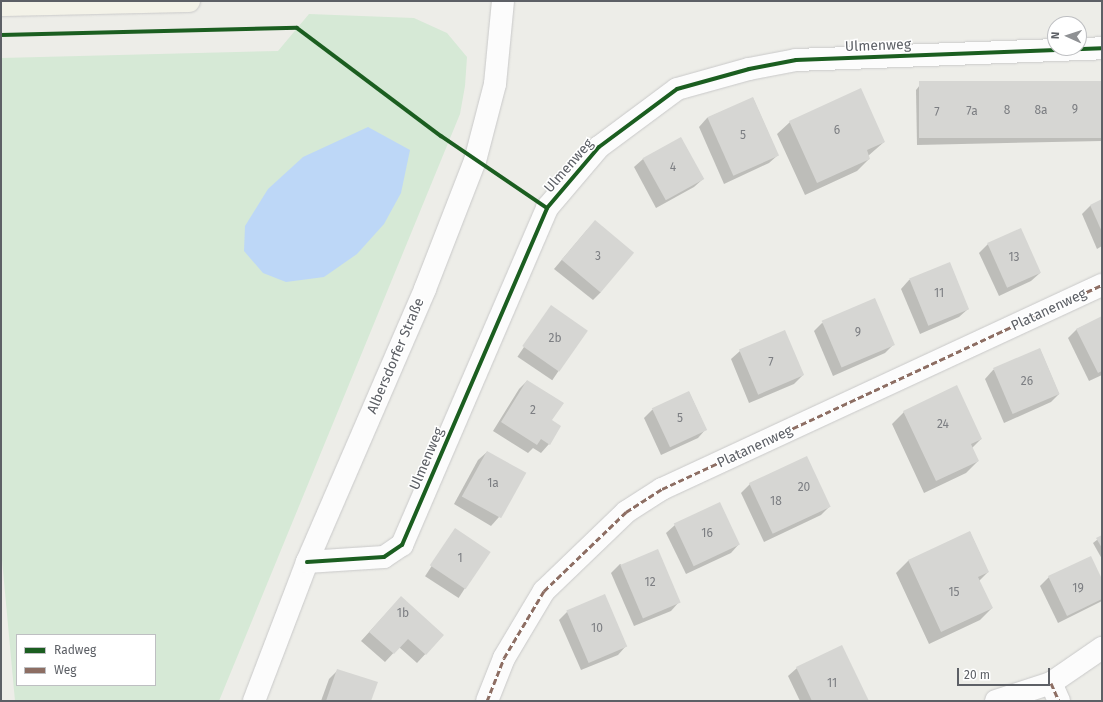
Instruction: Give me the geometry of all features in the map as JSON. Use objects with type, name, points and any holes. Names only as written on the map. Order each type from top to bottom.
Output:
[{"type":"main road","points":[[1,5],[189,1]]},
{"type":"street","name":"Albersdorfer Straße","points":[[254,701],[307,562],[425,289],[475,161],[495,84],[503,1]]},
{"type":"street","name":"Ulmenweg","points":[[307,562],[384,557],[402,545],[547,208],[599,147],[677,89],[749,69],[796,60],[1102,48]]},
{"type":"street","name":"Platanenweg","points":[[487,701],[504,658],[544,591],[626,512],[662,489],[1102,285]]},
{"type":"street","points":[[996,701],[1055,692],[1102,648]]},
{"type":"green space","points":[[309,14],[414,18],[447,33],[467,57],[465,86],[460,114],[219,701],[15,701],[1,549],[1,58],[278,51]]},
{"type":"water","points":[[368,127],[410,150],[401,193],[384,224],[357,254],[324,277],[286,282],[263,273],[244,251],[245,226],[268,189],[303,157]]},
{"type":"building","points":[[919,81],[1102,81],[1102,138],[919,138]]},
{"type":"building","points":[[861,88],[885,142],[867,150],[870,159],[817,183],[789,121]]},
{"type":"building","points":[[753,97],[779,155],[733,176],[707,117]]},
{"type":"building","points":[[681,137],[704,179],[666,200],[643,158]]},
{"type":"building","points":[[1102,199],[1102,232],[1090,205]]},
{"type":"building","points":[[595,220],[634,253],[601,293],[562,260]]},
{"type":"building","points":[[1021,228],[1041,273],[1007,288],[987,243]]},
{"type":"building","points":[[950,262],[969,309],[928,326],[909,278]]},
{"type":"building","points":[[875,298],[895,345],[842,368],[822,321]]},
{"type":"building","points":[[551,305],[588,331],[559,372],[522,346]]},
{"type":"building","points":[[1102,316],[1102,371],[1098,373],[1076,329]]},
{"type":"building","points":[[785,330],[804,375],[758,395],[739,350]]},
{"type":"building","points":[[1040,348],[1060,394],[1013,414],[993,368]]},
{"type":"building","points":[[527,380],[564,403],[552,420],[561,426],[550,445],[541,439],[537,445],[501,422]]},
{"type":"building","points":[[957,385],[982,439],[971,444],[979,461],[936,481],[903,411]]},
{"type":"building","points":[[689,391],[707,430],[670,447],[652,408]]},
{"type":"building","points":[[487,451],[526,473],[501,518],[462,496]]},
{"type":"building","points":[[807,456],[831,507],[773,534],[749,483]]},
{"type":"building","points":[[720,502],[740,545],[694,566],[674,524]]},
{"type":"building","points":[[455,528],[491,552],[465,589],[430,565]]},
{"type":"building","points":[[970,531],[989,572],[978,577],[993,608],[941,632],[908,560]]},
{"type":"building","points":[[1102,535],[1102,548],[1096,538]]},
{"type":"building","points":[[658,549],[681,602],[643,618],[620,565]]},
{"type":"building","points":[[1091,556],[1102,579],[1102,599],[1067,616],[1048,576]]},
{"type":"building","points":[[605,594],[627,646],[589,663],[566,610]]},
{"type":"building","points":[[401,596],[444,635],[426,655],[408,639],[394,654],[369,632]]},
{"type":"building","points":[[842,645],[869,701],[812,701],[796,667]]},
{"type":"building","points":[[337,669],[378,682],[371,701],[326,701]]},
{"type":"marked path","points":[[487,701],[504,658],[544,591],[626,512],[662,489],[1102,285]]},
{"type":"marked path","points":[[1051,683],[1059,701]]},
{"type":"cycle path","points":[[1,35],[297,28],[441,136],[547,208]]},
{"type":"cycle path","points":[[307,562],[384,557],[402,545],[547,208],[599,147],[677,89],[749,69],[796,60],[1102,48]]}]
